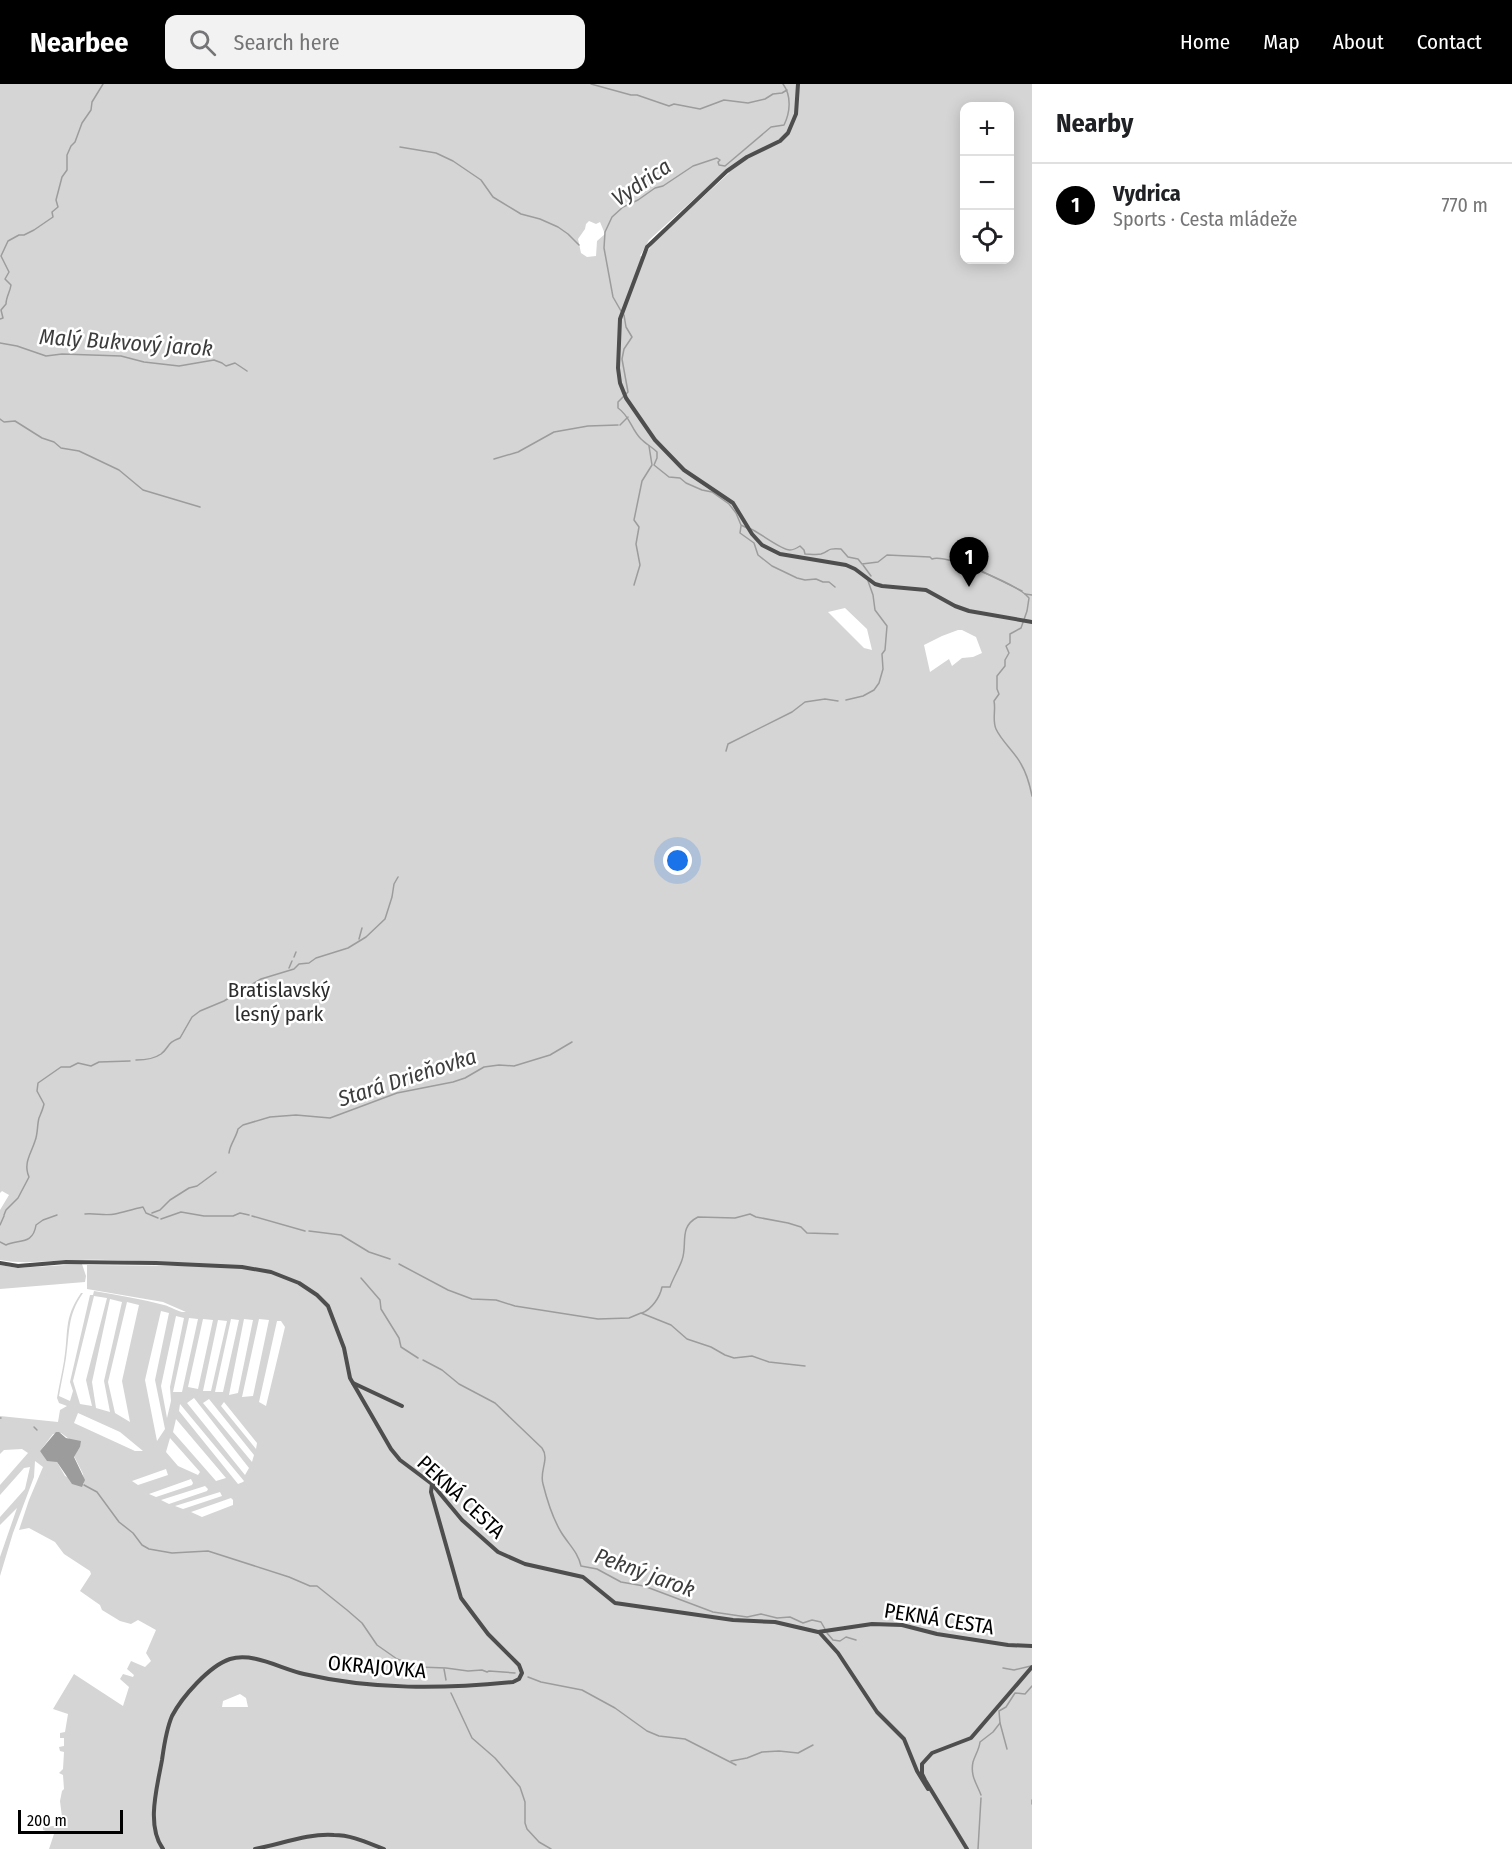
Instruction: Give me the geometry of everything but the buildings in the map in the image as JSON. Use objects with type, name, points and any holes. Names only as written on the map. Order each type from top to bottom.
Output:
[{"type":"street","points":[[798,84],[796,114],[788,133],[780,141],[732,167],[651,241],[642,258],[622,312],[618,330],[618,368],[625,396],[651,435],[672,459],[690,475],[728,499],[737,508],[749,529],[762,545],[780,554],[839,563],[855,569],[875,584],[882,586],[926,590],[969,611],[1032,622]]},
{"type":"street","name":"PEKNÁ CESTA","points":[[0,1263],[23,1266],[66,1262],[242,1267],[281,1274],[306,1287],[326,1303],[332,1314],[344,1348],[352,1383],[394,1453],[428,1480],[462,1520],[498,1552],[525,1564],[583,1577],[615,1603],[733,1620],[775,1622],[818,1632],[862,1625],[892,1624],[937,1634],[1008,1645],[1032,1646]]},
{"type":"street","points":[[352,1383],[402,1406]]},
{"type":"street","name":"OKRAJOVKA","points":[[164,1849],[159,1843],[155,1830],[154,1813],[167,1731],[175,1711],[190,1691],[226,1661],[241,1658],[256,1659],[303,1674],[345,1682],[388,1686],[452,1687],[517,1681],[521,1674],[519,1665],[488,1634],[461,1598],[431,1492],[432,1484]]},
{"type":"street","points":[[818,1632],[843,1660],[878,1712],[904,1739],[919,1776],[967,1849]]},
{"type":"street","points":[[937,1802],[922,1774],[923,1761],[936,1751],[964,1743],[971,1738],[1032,1667]]},
{"type":"street","points":[[255,1849],[311,1837],[335,1835],[358,1839],[384,1849]]},
{"type":"green space","name":"Bratislavský lesný park","points":[[0,84],[1032,84],[1032,1849],[49,1849],[54,1834],[43,1830],[43,1827],[63,1825],[60,1801],[64,1789],[63,1775],[59,1773],[63,1769],[64,1752],[60,1751],[59,1747],[64,1746],[64,1738],[60,1738],[60,1733],[65,1732],[68,1714],[53,1709],[74,1674],[123,1706],[129,1687],[120,1679],[123,1674],[133,1677],[134,1675],[127,1669],[131,1661],[145,1667],[151,1661],[146,1653],[156,1630],[138,1620],[131,1624],[120,1621],[102,1610],[100,1605],[80,1591],[91,1574],[90,1571],[64,1554],[55,1542],[29,1528],[19,1530],[43,1467],[35,1461],[34,1477],[0,1576],[0,1557],[17,1508],[0,1525],[0,1517],[25,1489],[30,1467],[24,1468],[0,1495],[0,1485],[28,1453],[22,1449],[4,1450],[0,1454],[0,1416],[58,1422],[60,1410],[67,1406],[59,1403],[57,1398],[69,1318],[81,1293],[83,1293],[74,1309],[70,1324],[59,1396],[70,1401],[73,1391],[70,1382],[90,1295],[93,1295],[94,1291],[147,1301],[186,1312],[163,1302],[87,1289],[87,1265],[194,1266],[122,1260],[29,1262],[0,1260],[0,1210],[9,1195],[2,1191],[0,1193]],"holes":[[[726,170],[729,173],[653,243],[644,257],[640,256],[649,240]],[[589,221],[596,224],[600,222],[605,234],[597,241],[596,256],[587,257],[581,253],[578,239]],[[845,608],[867,629],[872,650],[864,648],[828,612]],[[958,630],[976,637],[982,653],[962,658],[952,666],[949,659],[930,672],[924,645]],[[94,1296],[107,1298],[86,1380],[92,1406],[80,1404],[73,1381]],[[110,1299],[122,1302],[104,1381],[110,1412],[96,1408],[92,1382]],[[127,1302],[139,1305],[122,1381],[130,1422],[115,1413],[108,1382]],[[161,1311],[169,1313],[155,1380],[165,1429],[157,1441],[145,1380]],[[176,1316],[184,1318],[170,1387],[171,1401],[167,1418],[161,1386]],[[189,1318],[198,1319],[182,1392],[173,1392]],[[203,1319],[213,1320],[198,1389],[188,1387]],[[231,1319],[239,1320],[223,1392],[215,1392]],[[244,1319],[253,1320],[238,1393],[229,1395]],[[259,1319],[269,1320],[253,1396],[242,1397]],[[218,1320],[227,1321],[211,1391],[203,1391]],[[277,1321],[281,1321],[285,1327],[266,1406],[259,1402]],[[194,1398],[249,1468],[245,1475],[187,1403]],[[209,1399],[254,1455],[252,1462],[203,1403]],[[224,1402],[257,1443],[256,1449],[221,1406]],[[180,1404],[244,1481],[238,1484],[179,1411]],[[78,1413],[120,1432],[143,1451],[135,1451],[74,1423]],[[176,1419],[226,1478],[216,1481],[173,1432]],[[61,1433],[80,1447],[74,1456],[83,1474],[84,1484],[65,1476],[57,1462],[40,1451],[53,1434]],[[170,1438],[200,1472],[198,1475],[178,1466],[166,1452]],[[166,1469],[168,1475],[138,1485],[132,1481]],[[191,1479],[192,1485],[156,1497],[149,1494]],[[205,1486],[207,1491],[169,1504],[161,1500]],[[220,1492],[222,1496],[183,1509],[175,1506]],[[231,1498],[233,1505],[202,1517],[191,1512]],[[240,1694],[246,1698],[248,1707],[222,1707],[223,1701]]]},
{"type":"green space","points":[[82,1264],[86,1276],[85,1282],[0,1289],[0,1265],[17,1268]]},
{"type":"shaded area","points":[[56,1432],[66,1438],[81,1441],[74,1457],[85,1480],[82,1487],[72,1484],[57,1462],[47,1461],[40,1451]]},
{"type":"waterway","points":[[0,319],[3,318],[1,310],[6,304],[11,285],[5,279],[9,272],[1,256],[8,241],[34,230],[53,217],[52,212],[58,207],[56,200],[62,177],[67,170],[67,155],[103,84]]},
{"type":"waterway","points":[[591,84],[637,95],[669,106],[674,104],[700,109],[724,100],[748,103],[787,90]]},
{"type":"waterway","name":"Vydrica","points":[[621,311],[613,297],[604,248],[605,232],[612,217],[623,207],[655,188],[663,186],[693,166],[717,158],[720,160],[719,165],[725,166],[771,127],[784,125],[789,104],[788,94],[783,84]]},
{"type":"waterway","points":[[400,147],[436,153],[453,161],[481,180],[493,197],[521,214],[558,227],[579,245]]},
{"type":"waterway","name":"Vydrica","points":[[624,315],[626,327],[632,337],[624,349],[622,359],[628,392],[618,402],[618,408],[641,439],[657,452],[654,465],[669,477],[680,478],[686,483],[712,492],[729,504],[741,525],[747,528]]},
{"type":"waterway","name":"Malý Bukvový jarok","points":[[0,343],[46,356],[62,354],[121,356],[144,362],[179,366],[214,360],[226,366],[235,363],[247,371]]},
{"type":"waterway","points":[[620,425],[628,417]]},
{"type":"waterway","points":[[0,419],[4,422],[15,421],[61,448],[79,451],[119,470],[143,490],[200,507]]},
{"type":"waterway","points":[[494,459],[518,452],[554,432],[588,426],[618,425]]},
{"type":"waterway","points":[[634,585],[640,565],[636,544],[639,527],[634,520],[642,481],[652,465],[649,446]]},
{"type":"waterway","points":[[741,526],[740,533],[754,543],[758,555],[772,566],[797,578],[829,582],[835,587]]},
{"type":"waterway","name":"Vydrica","points":[[751,529],[787,550],[800,546],[805,554],[817,554],[830,549],[841,549],[848,557],[858,559],[862,564],[878,562],[887,555],[930,557],[951,561],[1032,595]]},
{"type":"waterway","name":"Vydrica","points":[[965,563],[1022,591]]},
{"type":"waterway","points":[[863,565],[871,576]]},
{"type":"waterway","points":[[846,700],[863,696],[874,690],[879,683],[883,669],[882,654],[885,650],[887,626],[875,610],[868,581]]},
{"type":"waterway","points":[[1025,594],[1029,598],[1027,611],[1021,628],[1010,634],[1010,643],[1006,646],[1009,653],[1005,666],[997,676],[999,694],[994,701],[994,719],[999,734],[1023,768],[1032,796]]},
{"type":"waterway","points":[[726,751],[728,744],[792,712],[805,702],[825,699],[838,701]]},
{"type":"waterway","points":[[136,1060],[161,1054],[170,1043],[180,1038],[192,1017],[200,1011],[224,1001],[261,979],[348,948],[366,937],[385,919],[398,877]]},
{"type":"waterway","points":[[359,939],[362,928]]},
{"type":"waterway","points":[[294,957],[296,952]]},
{"type":"waterway","points":[[289,968],[292,961]]},
{"type":"waterway","name":"Stará Drieňovka","points":[[229,1153],[238,1129],[243,1125],[270,1117],[296,1115],[330,1118],[397,1093],[453,1082],[484,1067],[514,1066],[550,1055],[572,1042]]},
{"type":"waterway","points":[[4,1215],[18,1198],[29,1177],[27,1163],[44,1104],[37,1091],[38,1083],[61,1067],[70,1067],[78,1063],[91,1066],[99,1062],[130,1061]]},
{"type":"waterway","name":"Stará Drieňovka","points":[[152,1213],[216,1172]]},
{"type":"waterway","points":[[85,1214],[111,1215],[143,1207],[146,1213],[158,1218]]},
{"type":"waterway","points":[[161,1219],[181,1212],[204,1216],[233,1216],[240,1213],[249,1215]]},
{"type":"waterway","points":[[642,1313],[655,1302],[662,1287],[670,1287],[684,1254],[686,1231],[692,1221],[698,1217],[735,1218],[750,1214],[801,1227],[807,1233],[838,1234]]},
{"type":"waterway","points":[[0,1242],[6,1245],[29,1239],[36,1225],[57,1215]]},
{"type":"waterway","points":[[0,1225],[4,1216]]},
{"type":"waterway","points":[[252,1216],[305,1231]]},
{"type":"waterway","points":[[309,1231],[341,1235],[369,1252],[390,1259]]},
{"type":"waterway","points":[[399,1264],[448,1290],[472,1299],[496,1300],[515,1306],[598,1319],[629,1318],[641,1313],[671,1325],[687,1339],[734,1358],[752,1356],[769,1362],[805,1366]]},
{"type":"waterway","name":"Pekný jarok","points":[[361,1278],[380,1300],[381,1309],[399,1338],[401,1347],[418,1358]]},
{"type":"waterway","name":"Pekný jarok","points":[[423,1360],[442,1370],[459,1384],[495,1403],[542,1448],[545,1456],[542,1479],[548,1502],[558,1526],[581,1566],[597,1569],[621,1582],[644,1586],[713,1612],[747,1617],[761,1614],[777,1618],[790,1617],[803,1623],[812,1620],[821,1622],[825,1629]]},
{"type":"waterway","points":[[34,1427],[37,1430]]},
{"type":"waterway","points":[[84,1485],[97,1492],[119,1522],[149,1549],[172,1553],[208,1551],[310,1586],[317,1586],[362,1623],[377,1645],[397,1659],[419,1667],[515,1673]]},
{"type":"waterway","name":"Pekný jarok","points":[[827,1633],[833,1640],[840,1641],[846,1637],[856,1640]]},
{"type":"waterway","points":[[1003,1668],[1014,1670],[1031,1666]]},
{"type":"waterway","points":[[444,1669],[446,1680]]},
{"type":"waterway","points":[[528,1677],[541,1682],[582,1690],[615,1708],[647,1731],[659,1736],[685,1739],[736,1765]]},
{"type":"waterway","points":[[981,1795],[972,1772],[980,1742],[1000,1723],[999,1711],[1006,1707],[1015,1693],[1025,1694],[1032,1686]]},
{"type":"waterway","points":[[451,1693],[472,1738],[495,1758],[520,1787],[525,1802],[527,1829],[539,1842],[551,1849]]},
{"type":"waterway","points":[[1000,1723],[1007,1749]]},
{"type":"waterway","points":[[731,1761],[762,1752],[798,1753],[813,1745]]},
{"type":"waterway","points":[[978,1849],[981,1798]]},
{"type":"place","name":"Vydrica","points":[[969,587]]}]
